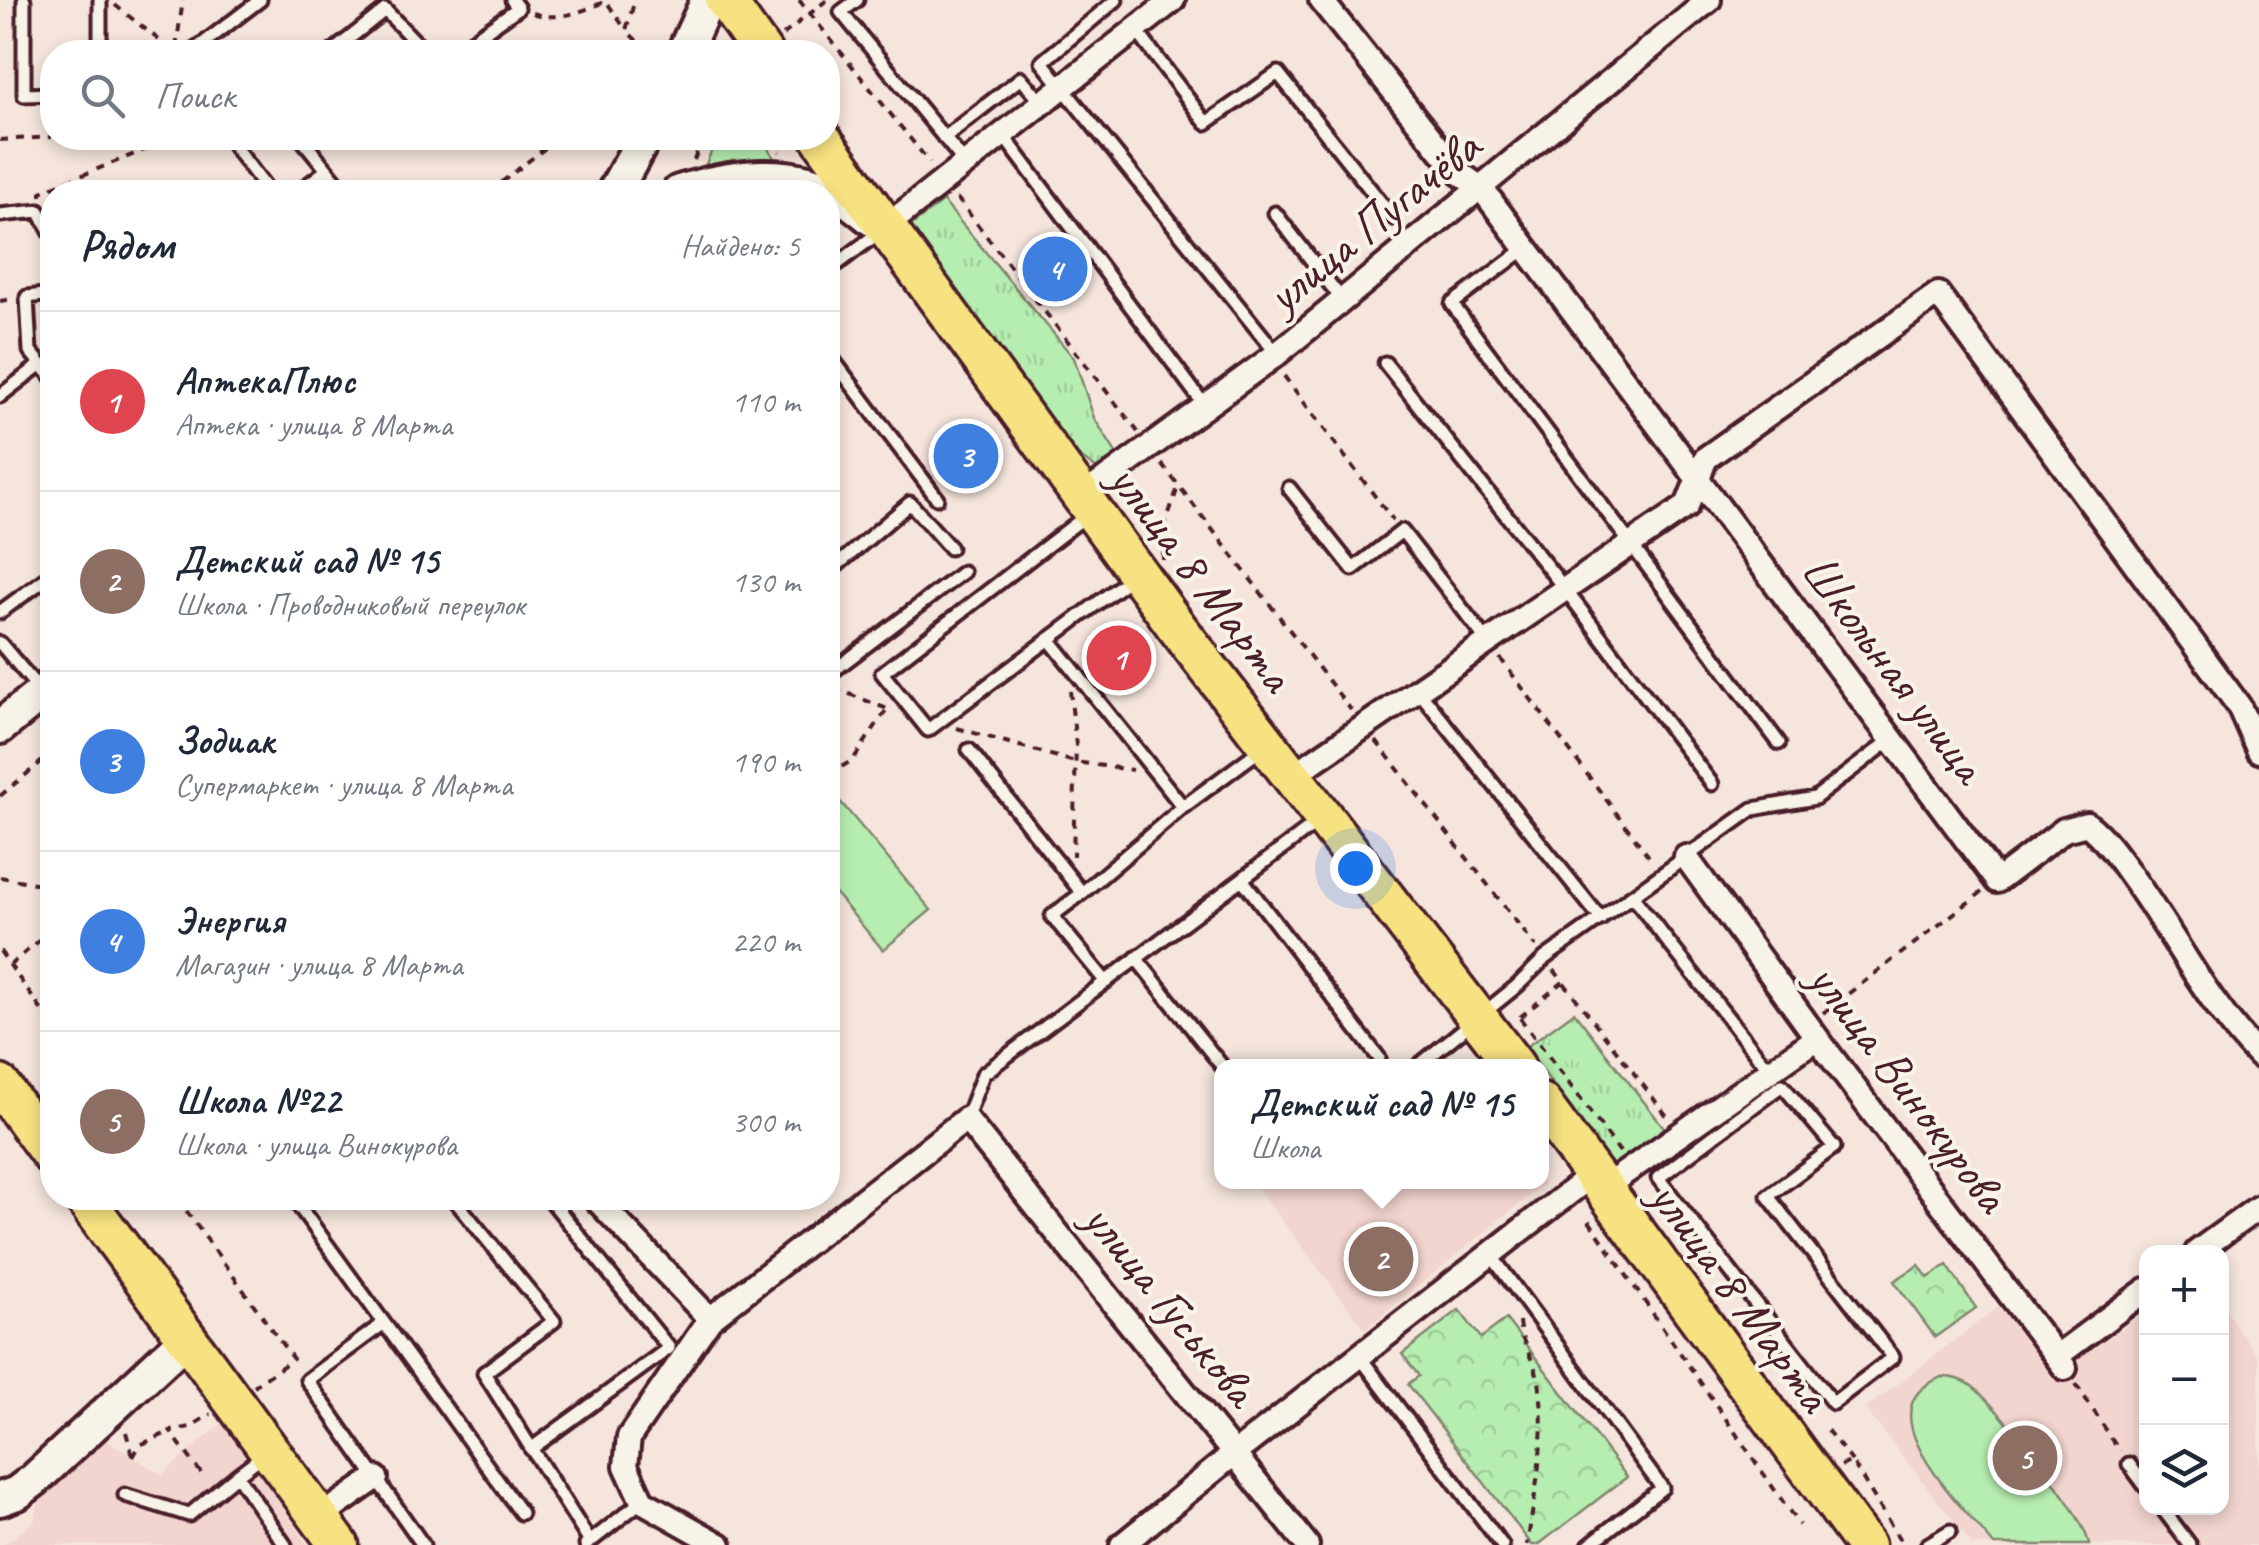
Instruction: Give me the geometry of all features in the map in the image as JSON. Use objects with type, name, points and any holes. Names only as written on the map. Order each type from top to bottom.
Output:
[{"type":"main road","points":[[690,40],[708,0]]},
{"type":"main road","points":[[724,0],[773,40]]},
{"type":"main road","points":[[621,180],[637,150]]},
{"type":"main road","name":"улица 8 Марта","points":[[830,150],[1086,504],[1322,818],[1502,1035]]},
{"type":"main road","points":[[734,180],[766,176],[799,180]]},
{"type":"main road","points":[[840,195],[884,228]]},
{"type":"main road","points":[[0,727],[40,695]]},
{"type":"main road","points":[[0,1085],[40,1140]]},
{"type":"main road","name":"улица 8 Марта","points":[[1549,1114],[1853,1541]]},
{"type":"main road","points":[[93,1210],[329,1531]]},
{"type":"main road","points":[[0,1500],[18,1493],[34,1480],[188,1337]]},
{"type":"street","points":[[884,228],[1173,0]]},
{"type":"street","name":"Школьная улица","points":[[1321,0],[1458,172],[1482,189],[1996,880]]},
{"type":"street","name":"улица Пугачёва","points":[[1086,504],[1148,445],[1274,356],[1709,0]]},
{"type":"street","points":[[1292,776],[1686,506],[1706,458],[1938,294],[2239,706],[2259,751]]},
{"type":"street","points":[[1996,880],[2064,830],[2087,824],[2105,839],[2230,1026],[2259,1056]]},
{"type":"street","name":"улица Винокурова","points":[[1686,857],[1812,1032],[2061,1362]]},
{"type":"street","points":[[1122,1545],[1235,1452],[1491,1256],[1599,1181],[1776,1078],[1812,1032]]},
{"type":"street","points":[[720,1545],[642,1501],[626,1466],[629,1438],[710,1319],[966,1119]]},
{"type":"street","name":"улица Гуськова","points":[[966,1119],[1307,1545]]},
{"type":"street","points":[[2207,1245],[2259,1207]]},
{"type":"street","points":[[606,1210],[710,1319]]},
{"type":"street","points":[[2061,1362],[2139,1296]]},
{"type":"street","points":[[329,1531],[376,1478]]},
{"type":"lane","points":[[24,0],[24,95],[40,94]]},
{"type":"lane","points":[[100,0],[100,40]]},
{"type":"lane","points":[[208,40],[260,0]]},
{"type":"lane","points":[[856,0],[842,12],[966,164]]},
{"type":"lane","points":[[1116,0],[1042,62],[1274,356]]},
{"type":"lane","points":[[471,40],[515,4]]},
{"type":"lane","points":[[347,40],[385,10],[414,40]]},
{"type":"lane","points":[[1136,30],[1206,123],[1278,73],[1393,218]]},
{"type":"lane","points":[[944,138],[1021,78],[1042,104]]},
{"type":"lane","points":[[1003,135],[1205,406]]},
{"type":"lane","points":[[237,150],[261,180]]},
{"type":"lane","points":[[311,150],[335,180]]},
{"type":"lane","points":[[314,180],[327,170]]},
{"type":"lane","points":[[0,216],[39,210]]},
{"type":"lane","points":[[1276,213],[1343,301]]},
{"type":"lane","points":[[840,262],[884,228]]},
{"type":"lane","points":[[1526,248],[1452,304],[1779,744]]},
{"type":"lane","points":[[40,295],[27,297],[30,351],[40,363]]},
{"type":"lane","points":[[1385,363],[1565,589],[1712,784]]},
{"type":"lane","points":[[0,396],[40,365]]},
{"type":"lane","points":[[840,369],[937,498]]},
{"type":"lane","points":[[1289,488],[1354,569],[1402,531],[1488,642]]},
{"type":"lane","points":[[840,563],[910,503],[950,548]]},
{"type":"lane","points":[[1086,504],[882,673],[928,730],[1138,572]]},
{"type":"lane","points":[[840,666],[962,572]]},
{"type":"lane","points":[[0,612],[40,583]]},
{"type":"lane","points":[[1050,639],[1183,807]]},
{"type":"lane","points":[[0,643],[40,682]]},
{"type":"lane","points":[[1418,690],[1601,919]]},
{"type":"lane","points":[[1437,1059],[1502,1035],[1545,958],[1753,808],[1815,798],[1892,739]]},
{"type":"lane","points":[[1106,982],[1052,916],[1183,807],[1268,744]]},
{"type":"lane","points":[[969,750],[1082,893]]},
{"type":"lane","points":[[966,1119],[983,1074],[1322,818]]},
{"type":"lane","points":[[1242,879],[1378,1058]]},
{"type":"lane","points":[[1632,896],[1834,1148],[1768,1196],[1894,1357],[1832,1403],[1658,1178],[1776,1078]]},
{"type":"lane","points":[[1136,958],[1216,1059]]},
{"type":"lane","points":[[302,1210],[521,1513]]},
{"type":"lane","points":[[463,1210],[554,1322],[484,1373],[588,1544],[642,1501]]},
{"type":"lane","points":[[531,1449],[670,1348],[559,1210]]},
{"type":"lane","points":[[1491,1256],[1662,1488],[1590,1545]]},
{"type":"lane","points":[[384,1323],[307,1380],[423,1545]]},
{"type":"lane","points":[[1360,1356],[1502,1545]]},
{"type":"lane","points":[[125,1495],[188,1515],[270,1450]]},
{"type":"lane","points":[[2129,1464],[2139,1478]]},
{"type":"lane","points":[[237,1475],[285,1545]]},
{"type":"lane","points":[[2167,1515],[2190,1545]]},
{"type":"lane","points":[[1927,1545],[1950,1531]]},
{"type":"path","points":[[109,0],[159,40]]},
{"type":"path","points":[[176,40],[183,0]]},
{"type":"path","points":[[626,30],[635,0]]},
{"type":"path","points":[[798,0],[829,40]]},
{"type":"path","points":[[777,40],[828,0]]},
{"type":"path","points":[[515,4],[544,17],[576,14],[606,2],[637,40]]},
{"type":"path","points":[[840,54],[944,182],[1680,1132]]},
{"type":"path","points":[[0,140],[40,138]]},
{"type":"path","points":[[70,180],[144,150]]},
{"type":"path","points":[[504,180],[543,150]]},
{"type":"path","points":[[39,210],[40,201]]},
{"type":"path","points":[[1274,356],[1402,531]]},
{"type":"path","points":[[1488,642],[1664,875]]},
{"type":"path","points":[[1067,662],[1076,762],[1072,880]]},
{"type":"path","points":[[840,691],[922,723]]},
{"type":"path","points":[[840,767],[853,760],[888,709]]},
{"type":"path","points":[[938,723],[1076,762],[1156,774]]},
{"type":"path","points":[[0,796],[40,763]]},
{"type":"path","points":[[0,878],[40,884]]},
{"type":"path","points":[[1812,1032],[1996,880]]},
{"type":"path","points":[[10,966],[40,940]]},
{"type":"path","points":[[0,951],[40,1008]]},
{"type":"path","points":[[1518,1059],[1502,1035],[1563,982]]},
{"type":"path","points":[[1549,1106],[1599,1181],[1800,1525]]},
{"type":"path","points":[[186,1210],[292,1358],[248,1391]]},
{"type":"path","points":[[1516,1287],[1520,1333],[1540,1385],[1540,1446],[1527,1545]]},
{"type":"path","points":[[2061,1362],[2129,1464]]},
{"type":"path","points":[[134,1456],[140,1445],[170,1431],[190,1427],[224,1407]]},
{"type":"path","points":[[1827,1430],[1852,1461],[1904,1545]]},
{"type":"path","points":[[170,1431],[201,1472]]},
{"type":"path","points":[[1840,1466],[1852,1461]]},
{"type":"shaded area","points":[[1258,1189],[1538,1189],[1365,1329]]},
{"type":"shaded area","points":[[1998,1307],[2054,1375],[2139,1317],[2139,1515],[2229,1515],[2229,1315],[2259,1359],[2259,1545],[1973,1545],[1865,1409]]},
{"type":"shaded area","points":[[224,1422],[308,1545],[3,1545],[34,1522],[44,1480],[105,1439],[162,1475]]},
{"type":"green space","points":[[712,150],[769,150],[780,166],[701,176]]},
{"type":"green space","points":[[943,201],[1074,358],[1094,418],[1118,456],[1097,469],[1079,456],[913,255],[912,225]]},
{"type":"green space","points":[[840,801],[931,910],[883,950],[840,899]]},
{"type":"green space","points":[[1574,1012],[1669,1134],[1614,1173],[1549,1080],[1549,1059],[1534,1059],[1526,1047]]},
{"type":"green space","points":[[1919,1265],[1928,1278],[1947,1265],[1976,1308],[1935,1337],[1894,1281]]},
{"type":"green space","points":[[1459,1310],[1481,1338],[1506,1319],[1627,1477],[1538,1545],[1532,1545],[1408,1384],[1419,1376],[1402,1354]]},
{"type":"green space","points":[[1942,1377],[1969,1384],[2001,1415],[2073,1510],[2089,1545],[1994,1545],[1942,1483],[1913,1434],[1910,1411],[1919,1392]]},
{"type":"place","name":"Энергия","points":[[1055,269]]},
{"type":"place","name":"Зодиак","points":[[966,456]]},
{"type":"place","name":"АптекаПлюс","points":[[1119,658]]},
{"type":"place","name":"Детский сад № 15","points":[[1381,1259]]},
{"type":"place","name":"Школа №22","points":[[2025,1458]]}]
